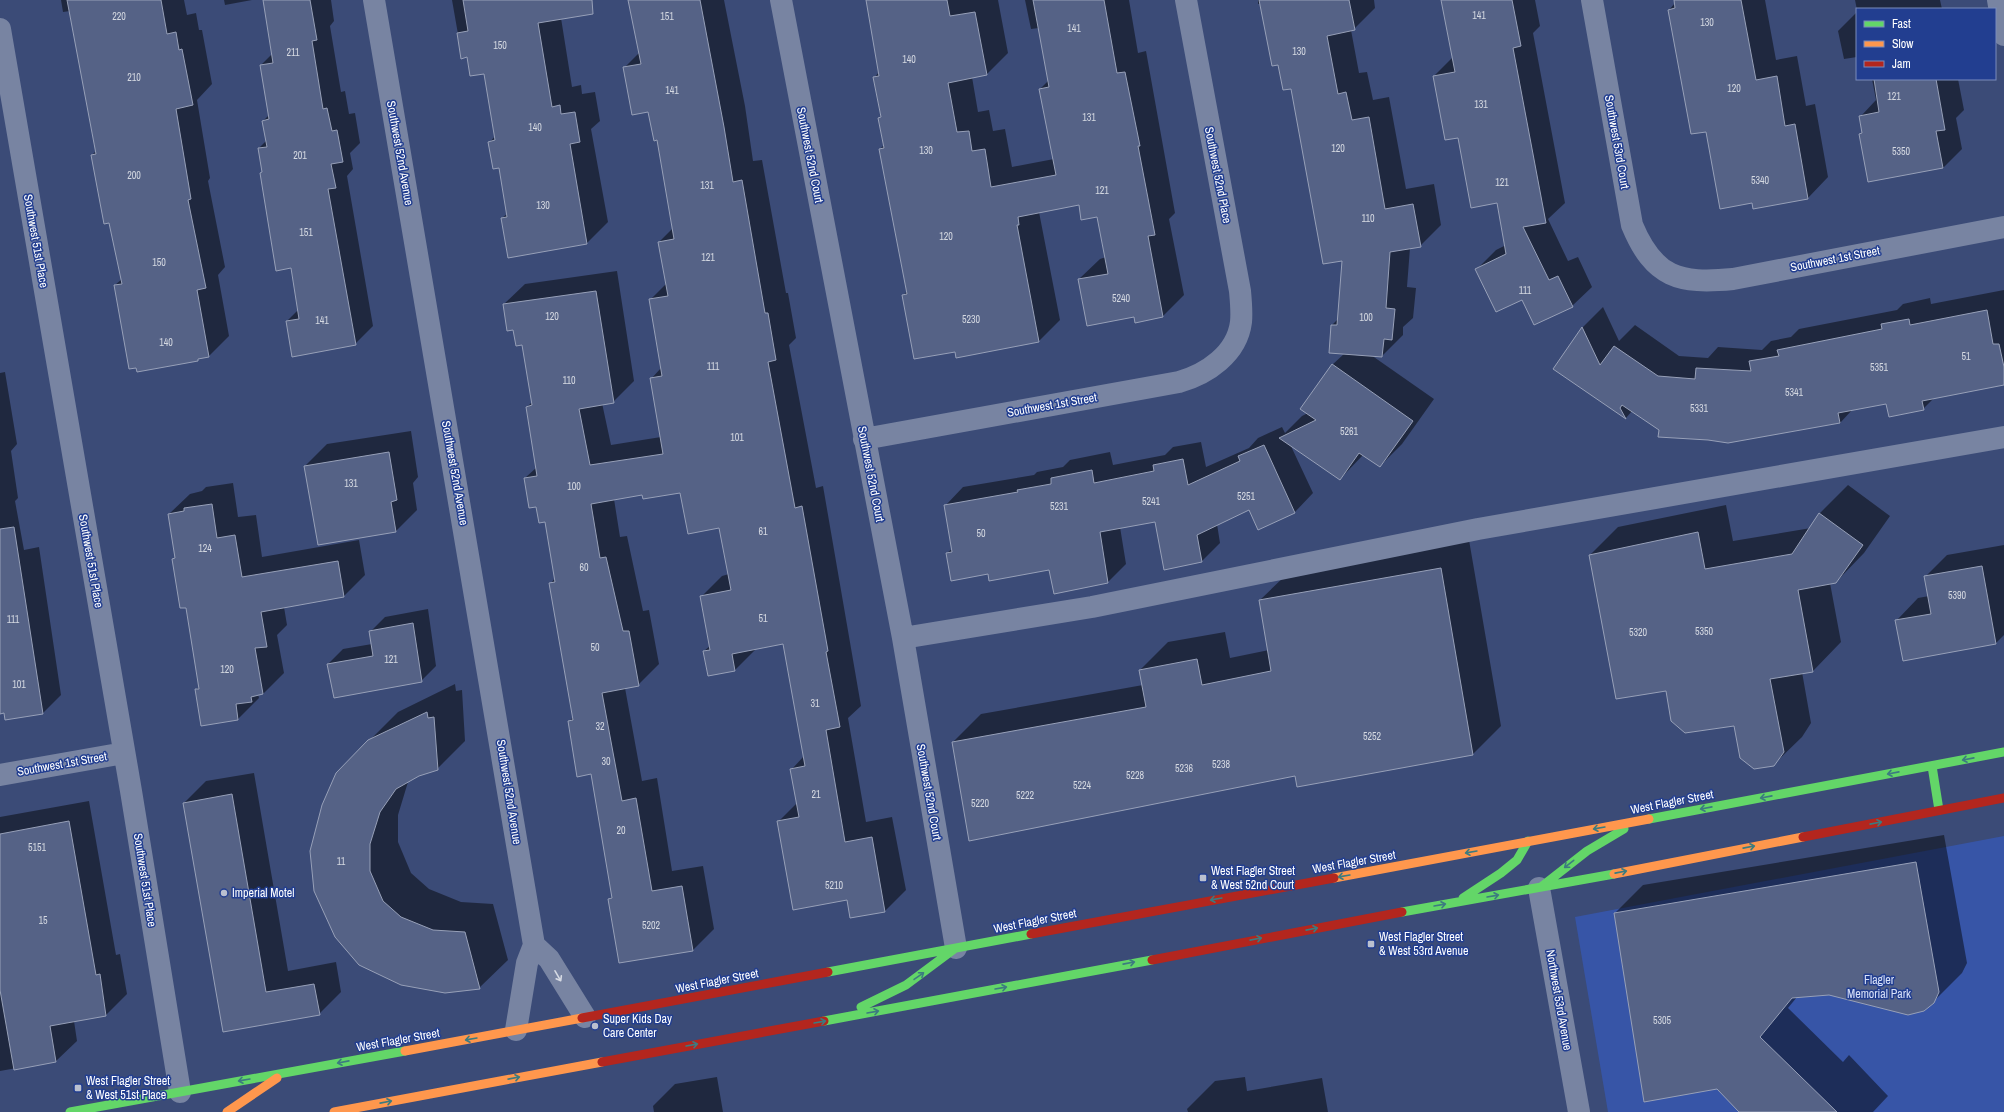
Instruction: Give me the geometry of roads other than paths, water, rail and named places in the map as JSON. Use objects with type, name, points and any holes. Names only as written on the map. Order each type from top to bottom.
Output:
[{"type":"main road","name":"West Flagler Street","points":[[70,1112],[283,1074],[2004,752]]},
{"type":"main road","points":[[1932,766],[1939,810]]},
{"type":"main road","points":[[334,1112],[1539,888],[2004,798]]},
{"type":"main road","points":[[1539,888],[1587,850],[1638,821]]},
{"type":"main road","points":[[1455,903],[1501,874],[1517,860],[1528,841]]},
{"type":"main road","points":[[835,1019],[906,985],[956,948]]},
{"type":"main road","points":[[227,1112],[283,1074]]},
{"type":"street","name":"Southwest 52nd Avenue","points":[[374,0],[534,945]]},
{"type":"street","name":"Southwest 52nd Court","points":[[781,0],[903,638],[956,948]]},
{"type":"street","name":"Southwest 52nd Place","points":[[1186,0],[1240,291],[1241,324],[1237,337],[1230,348]]},
{"type":"street","name":"Southwest 53rd Court","points":[[1592,0],[1632,225],[1644,251],[1654,263],[1667,272]]},
{"type":"street","points":[[1998,0],[2004,35]]},
{"type":"street","name":"Southwest 51st Place","points":[[0,29],[124,753],[180,1092]]},
{"type":"street","name":"Southwest 1st Street","points":[[1667,272],[1680,278],[1694,280],[1733,279],[2004,227]]},
{"type":"street","name":"Southwest 1st Street","points":[[864,438],[1179,382],[1207,371],[1230,348]]},
{"type":"street","points":[[903,638],[1092,607],[1478,529],[2004,437]]},
{"type":"street","name":"Southwest 1st Street","points":[[0,775],[124,753]]},
{"type":"street","name":"Northwest 53rd Avenue","points":[[1539,888],[1579,1112]]},
{"type":"street","points":[[516,1030],[527,963],[534,945],[549,959],[585,1017]]},
{"type":"place","name":"West Flagler Street & West 52nd Court","points":[[1203,878]]},
{"type":"place","name":"Imperial Motel","points":[[224,893]]},
{"type":"place","name":"West Flagler Street & West 53rd Avenue","points":[[1371,944]]},
{"type":"place","name":"Super Kids Day Care Center","points":[[595,1026]]},
{"type":"place","name":"West Flagler Street & West 51st Place","points":[[78,1088]]},
{"type":"park label","name":"Flagler Memorial Park","points":[[1879,987]]}]
